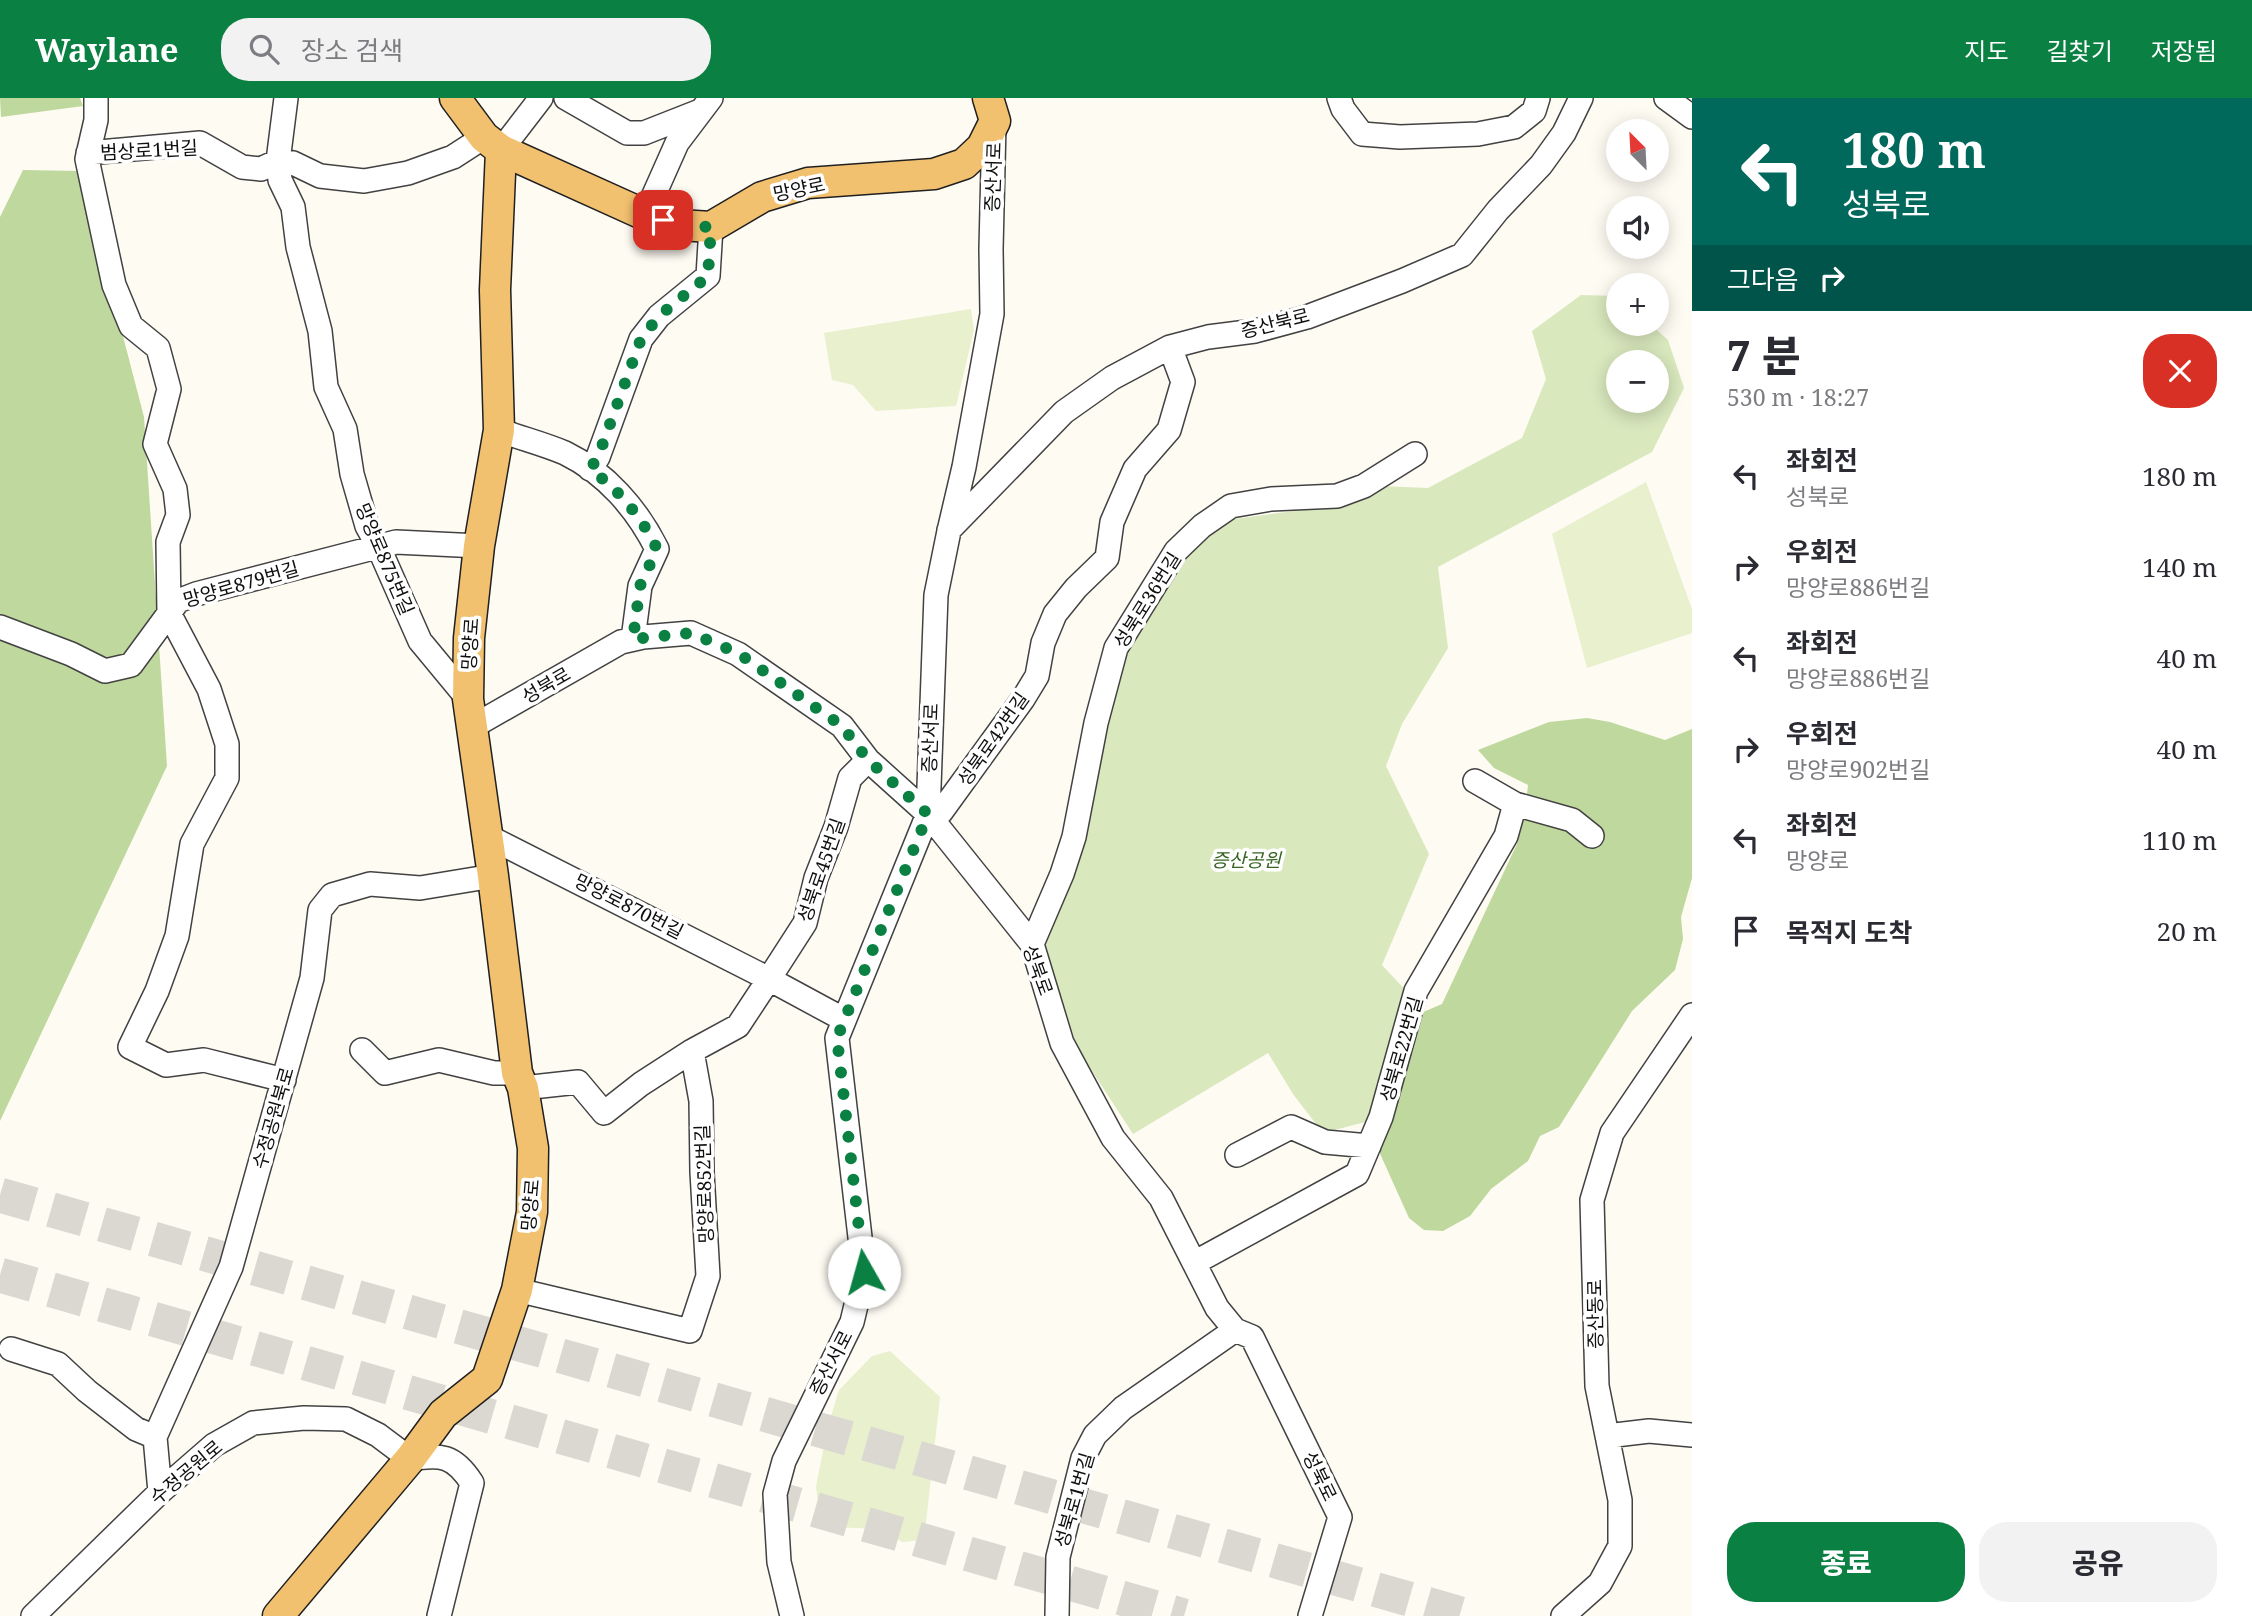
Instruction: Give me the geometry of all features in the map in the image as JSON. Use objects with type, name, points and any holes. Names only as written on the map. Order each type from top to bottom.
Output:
[{"type":"main road","points":[[455,98],[492,144],[645,215],[680,225],[711,227]]},
{"type":"main road","name":"망양로","points":[[711,227],[762,197],[808,183],[934,174],[964,164],[982,147],[998,106]]},
{"type":"main road","name":"망양로","points":[[278,1616],[410,1459],[443,1414],[487,1379],[517,1290],[532,1212],[533,1148],[520,1080],[470,713],[469,638],[480,546],[499,430],[492,144]]},
{"type":"street","points":[[96,98],[96,120],[87,159],[114,285],[131,326],[158,348],[169,389],[155,444],[175,489],[178,515],[168,542],[169,613],[209,690],[227,744],[226,778],[192,844],[177,936],[157,991],[131,1047],[166,1065],[204,1060],[284,1080]]},
{"type":"street","points":[[278,161],[286,98]]},
{"type":"street","name":"범상로1번길","points":[[88,153],[201,143],[242,167],[261,169],[278,161],[293,163],[320,176],[364,181],[408,173],[492,144],[541,98]]},
{"type":"street","points":[[566,98],[627,133],[644,133],[705,104]]},
{"type":"street","points":[[1339,98],[1343,109],[1362,134],[1400,137],[1478,134],[1514,127],[1534,111],[1538,98]]},
{"type":"street","name":"증산북로","points":[[949,531],[1064,412],[1112,378],[1170,347],[1208,337],[1255,331],[1307,317],[1462,255],[1498,210],[1541,165],[1564,133],[1581,98]]},
{"type":"street","points":[[1666,98],[1692,117]]},
{"type":"street","points":[[645,215],[677,143],[705,104]]},
{"type":"street","name":"증산서로","points":[[792,1616],[779,1562],[775,1494],[784,1461],[852,1322],[864,1272],[837,1038],[928,814],[936,595],[964,467],[992,314],[991,249],[998,106]]},
{"type":"street","name":"망양로875번길","points":[[278,161],[280,180],[293,207],[298,247],[320,331],[326,387],[345,429],[352,474],[367,526],[420,641],[470,713]]},
{"type":"street","points":[[590,469],[598,457],[641,339],[659,316],[708,276],[711,227]]},
{"type":"street","name":"성북로42번길","points":[[928,814],[941,812],[1023,699],[1037,676],[1044,643],[1055,614],[1076,588],[1107,558],[1112,522],[1135,469],[1169,430],[1183,382],[1170,347]]},
{"type":"street","points":[[499,430],[565,453],[590,469],[609,483],[648,531],[657,549],[640,586],[633,639]]},
{"type":"street","name":"성북로36번길","points":[[1032,944],[1074,837],[1096,723],[1116,648],[1176,551],[1202,526],[1231,506],[1271,499],[1337,496],[1364,486],[1415,454]]},
{"type":"street","name":"망양로879번길","points":[[0,626],[71,654],[105,671],[131,665],[178,601],[196,594],[236,586],[280,571],[396,542],[480,546]]},
{"type":"street","name":"성북로","points":[[470,713],[621,642],[691,633],[738,653],[842,726],[868,760],[928,814],[1032,944],[1062,1043],[1113,1138],[1161,1198],[1217,1308],[1235,1331],[1252,1337],[1340,1517],[1310,1616]]},
{"type":"street","name":"성북로45번길","points":[[769,979],[805,923],[816,878],[836,827],[850,778],[868,760]]},
{"type":"street","points":[[1475,781],[1516,804],[1572,820],[1592,836]]},
{"type":"street","name":"성북로22번길","points":[[1194,1263],[1357,1174],[1381,1117],[1416,991],[1506,836],[1516,804]]},
{"type":"street","name":"망양로870번길","points":[[487,836],[769,979]]},
{"type":"street","name":"수정공원북로","points":[[160,1492],[155,1437],[231,1266],[312,978],[320,910],[332,894],[370,884],[420,888],[493,876]]},
{"type":"street","points":[[362,1050],[385,1073],[439,1060],[520,1080],[578,1082],[604,1113],[641,1084],[692,1051],[738,1026],[769,979],[843,1019]]},
{"type":"street","name":"증산동로","points":[[1563,1616],[1600,1583],[1620,1546],[1620,1500],[1597,1386],[1592,1200],[1612,1133],[1692,1014]]},
{"type":"street","name":"망양로852번길","points":[[517,1290],[691,1331],[708,1276],[701,1101],[692,1051]]},
{"type":"street","points":[[1237,1155],[1291,1127],[1325,1142],[1369,1146]]},
{"type":"street","name":"성북로1번길","points":[[1057,1616],[1058,1557],[1083,1458],[1094,1435],[1123,1408],[1235,1331]]},
{"type":"street","points":[[11,1349],[58,1364],[87,1391],[136,1429],[155,1437]]},
{"type":"street","name":"수정공원로","points":[[33,1616],[160,1492],[214,1444],[253,1423],[304,1418],[346,1419],[378,1435],[410,1459]]},
{"type":"street","points":[[1607,1436],[1649,1431],[1692,1435]]},
{"type":"street","points":[[410,1459],[434,1455],[461,1465],[472,1483],[439,1616]]},
{"type":"green space","points":[[0,98],[80,98],[83,106],[1,117]]},
{"type":"green space","points":[[23,170],[80,171],[144,417],[167,766],[0,1121],[0,217]]},
{"type":"green space","name":"증산공원","points":[[1581,295],[1606,296],[1606,336],[1664,336],[1668,340],[1684,388],[1652,452],[1438,567],[1448,648],[1402,724],[1386,766],[1429,854],[1382,965],[1411,996],[1373,1120],[1323,1133],[1293,1094],[1268,1053],[1133,1134],[1079,1051],[1039,939],[1105,730],[1131,636],[1176,565],[1227,520],[1352,503],[1379,486],[1428,488],[1522,438],[1546,379],[1532,331]]},
{"type":"green space","points":[[971,309],[974,330],[956,406],[876,411],[853,385],[832,380],[824,333]]},
{"type":"green space","points":[[1646,482],[1692,609],[1692,633],[1587,668],[1552,534]]},
{"type":"green space","points":[[1587,718],[1610,722],[1665,740],[1692,729],[1692,878],[1681,917],[1683,939],[1675,970],[1632,1011],[1559,1127],[1540,1136],[1528,1161],[1491,1189],[1470,1216],[1443,1231],[1424,1230],[1409,1218],[1377,1147],[1421,1013],[1442,1004],[1517,844],[1528,785],[1494,768],[1478,750],[1549,722]]},
{"type":"green space","points":[[890,1351],[940,1397],[924,1540],[902,1542],[882,1529],[830,1527],[819,1512],[816,1486],[828,1426],[839,1390],[872,1356]]},
{"type":"tunnel","points":[[0,1195],[1468,1616]]},
{"type":"tunnel","points":[[0,1275],[1184,1616]]},
{"type":"route","points":[[663,220],[680,225],[711,227],[708,276],[659,316],[641,339],[598,457],[590,469],[609,483],[631,508],[657,549],[640,586],[633,639],[691,633],[738,653],[842,726],[868,760],[928,814],[837,1038],[864,1272]]}]
